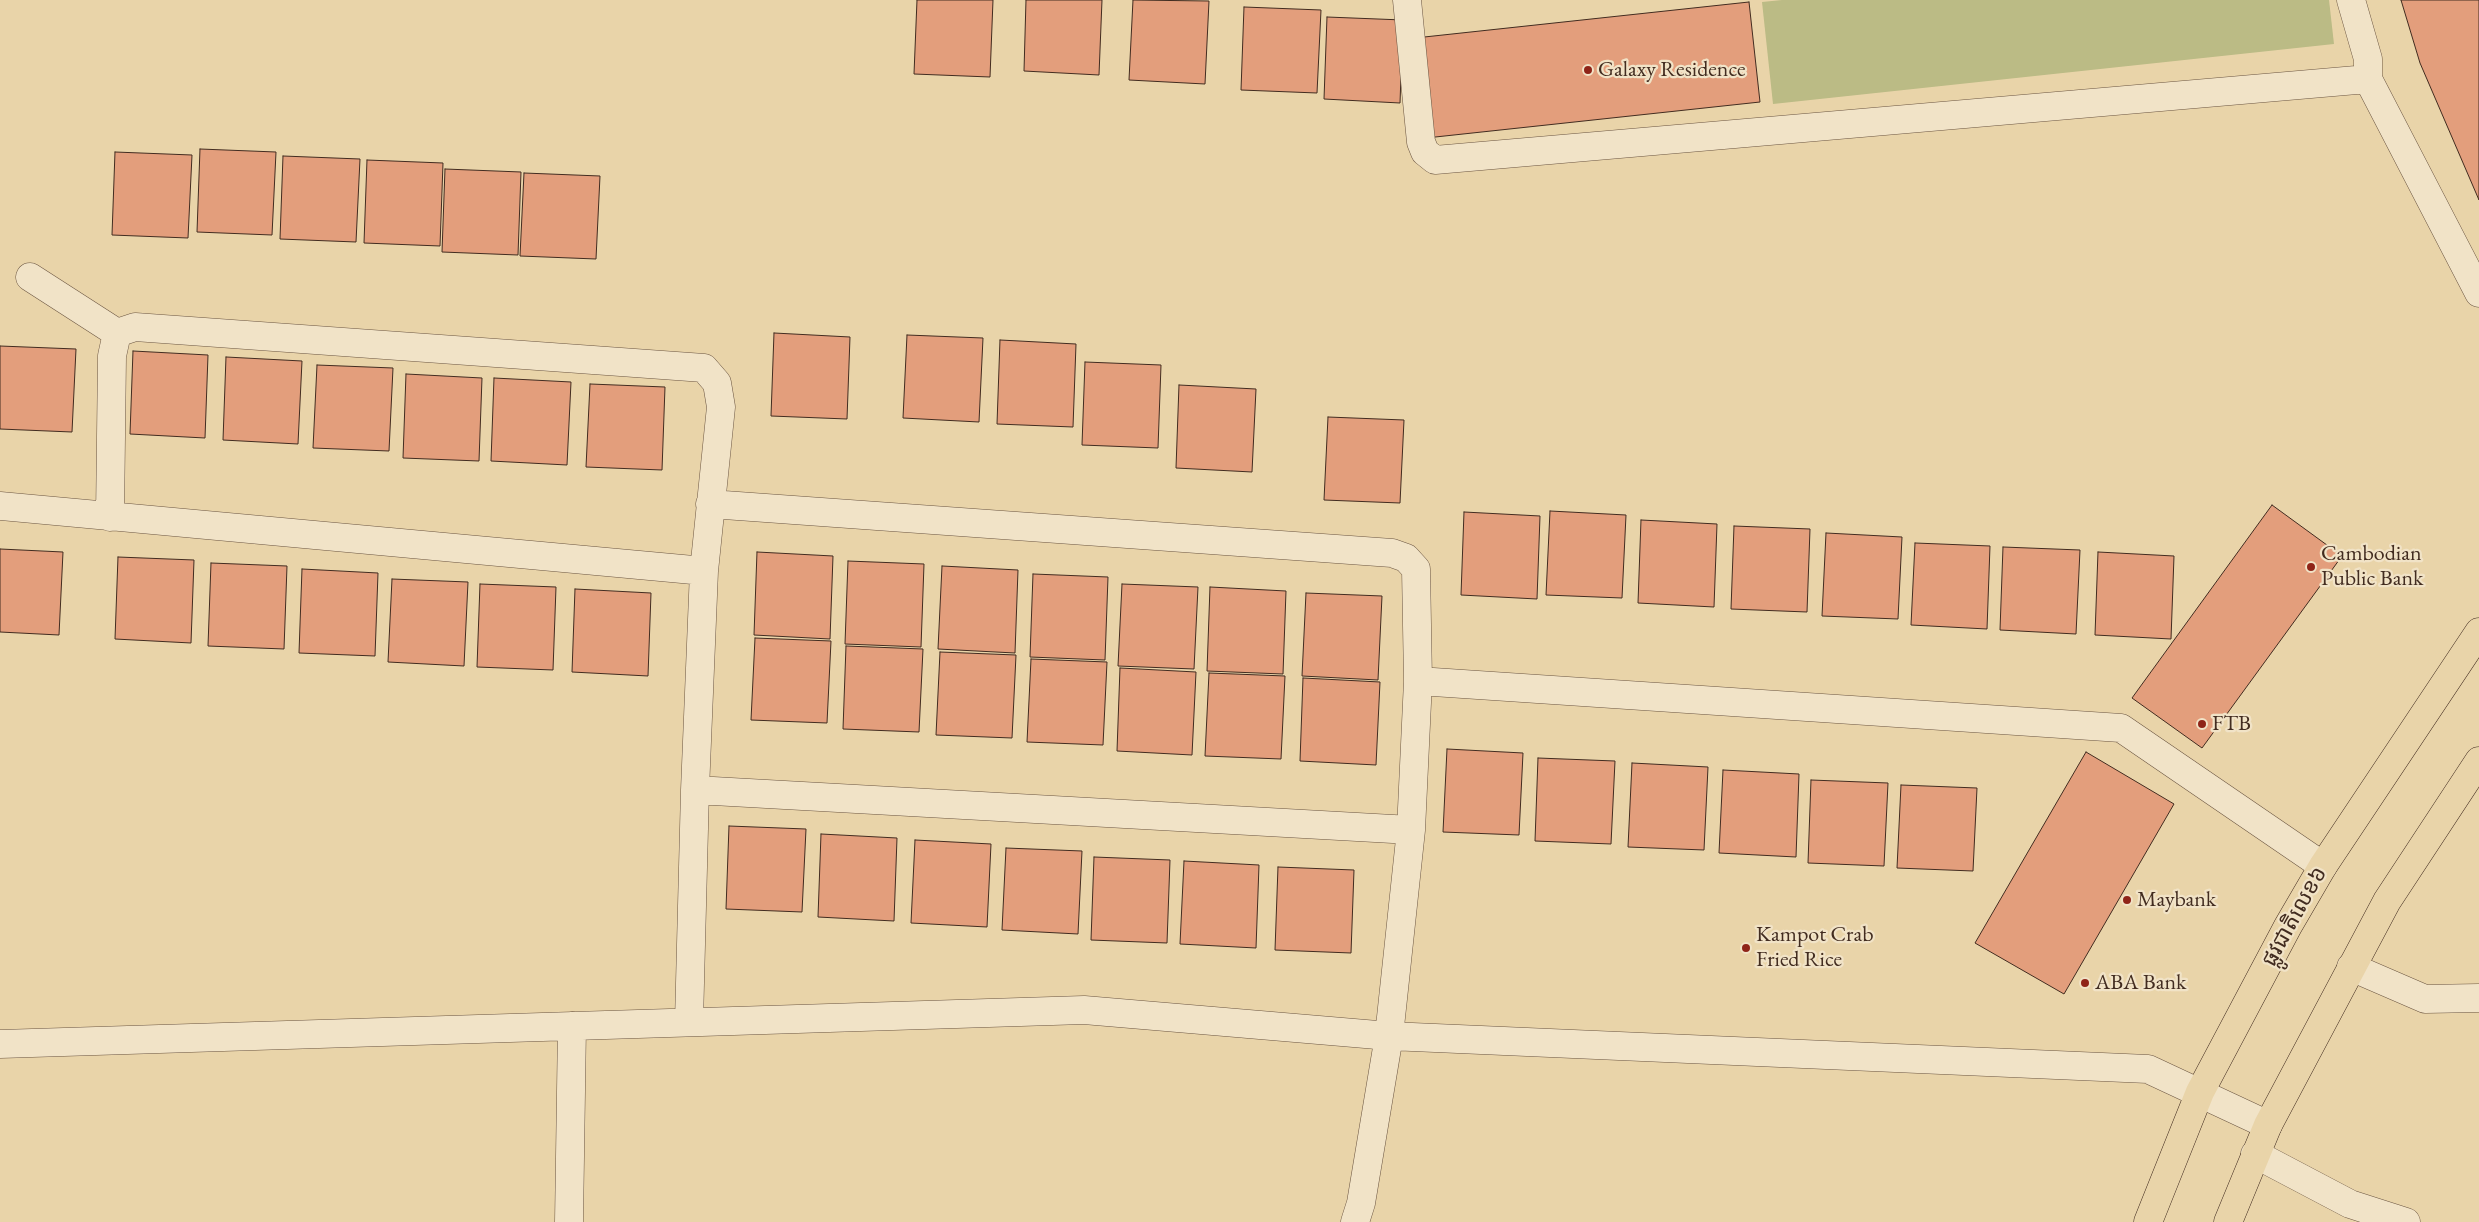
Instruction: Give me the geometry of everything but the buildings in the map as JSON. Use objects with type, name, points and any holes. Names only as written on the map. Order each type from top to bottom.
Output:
[{"type":"highway","name":"ផ្លូវជាតិលេខ៦","points":[[2148,1222],[2200,1092],[2288,926],[2323,866],[2479,632]]},
{"type":"highway","points":[[2228,1222],[2268,1125],[2351,967],[2387,901],[2479,761]]},
{"type":"street","points":[[1407,0],[1421,142],[1425,152],[1435,160],[2368,79]]},
{"type":"street","points":[[2351,0],[2368,59],[2368,79],[2479,293]]},
{"type":"street","points":[[30,277],[116,333]]},
{"type":"street","points":[[116,333],[135,327],[704,368],[717,383],[721,408],[704,571],[694,790],[690,1022]]},
{"type":"street","points":[[110,517],[112,356],[116,333]]},
{"type":"street","points":[[710,504],[1392,553],[1406,558],[1416,570],[1418,681],[1410,830],[1389,1036],[1361,1203],[1355,1222]]},
{"type":"street","points":[[0,506],[704,571]]},
{"type":"street","points":[[1418,681],[2121,728],[2323,866]]},
{"type":"street","points":[[694,790],[1410,830]]},
{"type":"street","points":[[2351,967],[2425,999],[2479,998]]},
{"type":"street","points":[[0,1044],[1084,1010],[1389,1036],[2148,1068],[2268,1125]]},
{"type":"street","points":[[569,1222],[572,1026]]},
{"type":"street","points":[[2255,1154],[2350,1204],[2406,1222]]},
{"type":"green space","points":[[1782,0],[2329,0],[2334,44],[1773,104],[1762,2]]},
{"type":"place","name":"Galaxy Residence","points":[[1588,70]]},
{"type":"place","name":"Cambodian Public Bank","points":[[2311,567]]},
{"type":"place","name":"FTB","points":[[2202,724]]},
{"type":"place","name":"Maybank","points":[[2127,900]]},
{"type":"place","name":"Kampot Crab Fried Rice","points":[[1746,948]]},
{"type":"place","name":"ABA Bank","points":[[2085,983]]}]
